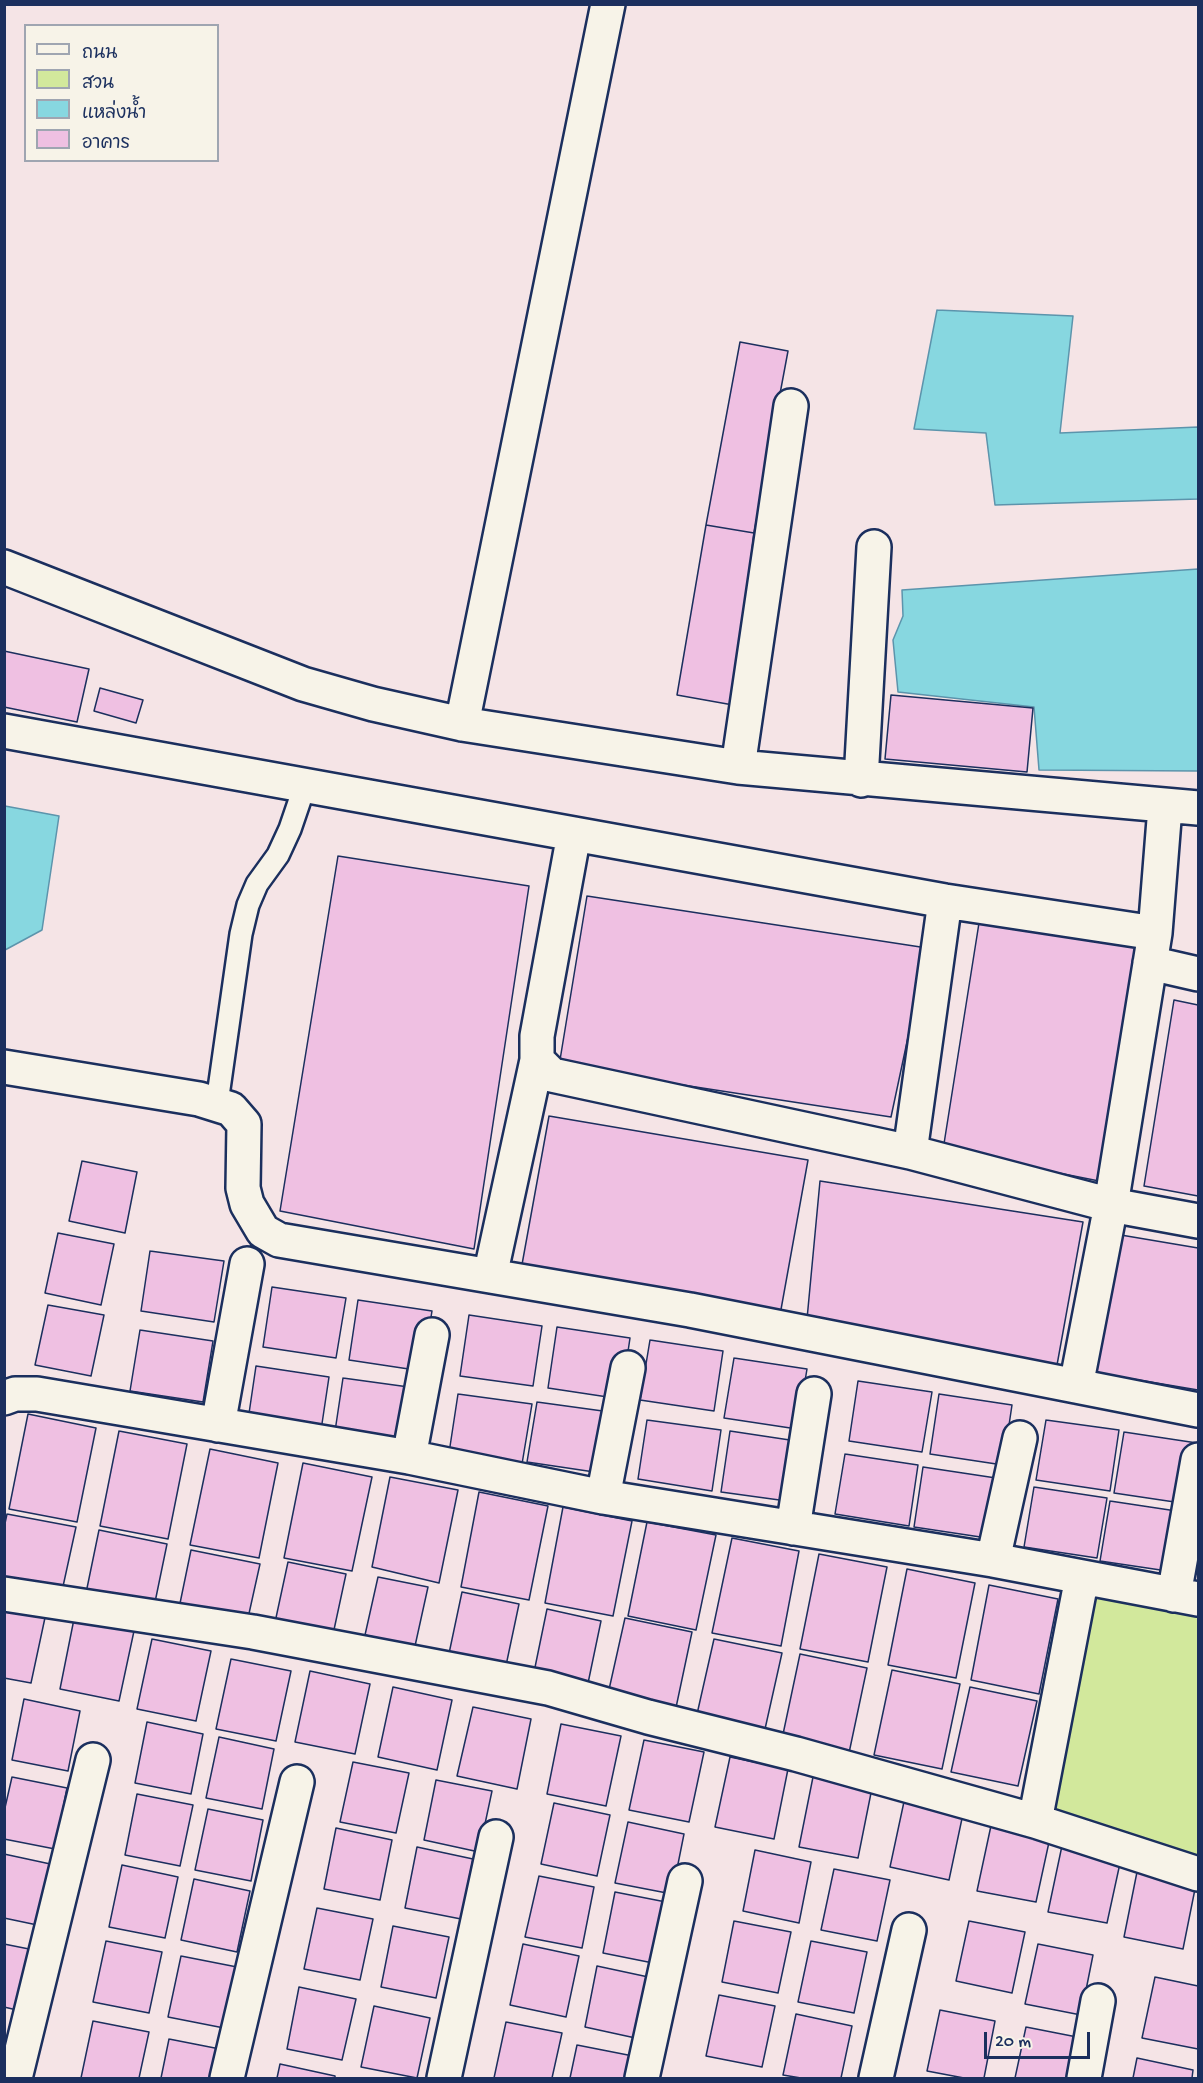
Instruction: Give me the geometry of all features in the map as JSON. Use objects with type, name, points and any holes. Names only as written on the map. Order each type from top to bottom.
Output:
[{"type":"street","points":[[462,724],[608,4]]},
{"type":"street","points":[[738,767],[791,405]]},
{"type":"street","points":[[861,780],[874,547]]},
{"type":"street","points":[[4,567],[303,684],[373,704],[462,724],[738,767],[861,780],[1164,807],[1198,808]]},
{"type":"street","points":[[4,731],[945,901],[1153,948],[1198,974]]},
{"type":"street","points":[[1076,1386],[1112,1205],[1153,948],[1164,807]]},
{"type":"street","points":[[490,1276],[537,1060],[537,1036],[574,834]]},
{"type":"street","points":[[910,1152],[945,901]]},
{"type":"street","points":[[537,1060],[552,1075],[910,1152],[1112,1205],[1198,1221]]},
{"type":"street","points":[[4,1067],[218,1103],[231,1109],[244,1124],[243,1188],[247,1204],[263,1231],[279,1240],[690,1310],[1198,1410]]},
{"type":"street","points":[[218,1425],[247,1264]]},
{"type":"street","points":[[409,1458],[432,1335]]},
{"type":"street","points":[[603,1497],[628,1368]]},
{"type":"street","points":[[4,1398],[37,1394],[409,1458],[603,1497],[993,1560],[1186,1597],[1198,1460]]},
{"type":"street","points":[[794,1528],[814,1394]]},
{"type":"street","points":[[993,1560],[1020,1438]]},
{"type":"street","points":[[1035,1821],[1082,1577]]},
{"type":"street","points":[[4,1594],[252,1632],[548,1688],[648,1718],[796,1754],[1035,1821],[1198,1874]]},
{"type":"street","points":[[15,2079],[93,1760]]},
{"type":"street","points":[[227,2079],[297,1782]]},
{"type":"street","points":[[444,2079],[496,1838]]},
{"type":"street","points":[[642,2079],[685,1881]]},
{"type":"street","points":[[876,2079],[909,1930]]},
{"type":"street","points":[[1084,2079],[1098,2001]]},
{"type":"lane","points":[[218,1103],[241,934],[248,905],[257,884],[278,855],[290,829],[304,785]]},
{"type":"green space","points":[[1082,1577],[1198,1596],[1198,1862],[1042,1813]]},
{"type":"water","points":[[937,310],[1073,316],[1060,433],[1198,427],[1198,499],[995,505],[986,433],[914,429]]},
{"type":"water","points":[[1198,569],[1198,771],[1039,770],[1034,707],[898,692],[893,640],[903,616],[902,590]]},
{"type":"water","points":[[5,806],[59,816],[42,930],[5,950]]},
{"type":"building","points":[[740,342],[788,351],[754,533],[706,525]]},
{"type":"building","points":[[706,525],[754,533],[733,705],[677,695]]},
{"type":"building","points":[[4,651],[89,669],[77,722],[4,707]]},
{"type":"building","points":[[100,688],[143,700],[136,723],[94,711]]},
{"type":"building","points":[[891,695],[1033,708],[1027,772],[885,759]]},
{"type":"building","points":[[338,856],[529,886],[474,1249],[280,1211]]},
{"type":"building","points":[[587,896],[927,948],[891,1117],[559,1066]]},
{"type":"building","points":[[979,923],[1135,945],[1104,1182],[943,1150]]},
{"type":"building","points":[[1174,1000],[1198,1005],[1198,1196],[1144,1186]]},
{"type":"building","points":[[549,1116],[808,1160],[780,1315],[521,1270]]},
{"type":"building","points":[[82,1161],[137,1172],[125,1233],[69,1221]]},
{"type":"building","points":[[820,1181],[1083,1222],[1057,1365],[807,1319]]},
{"type":"building","points":[[58,1233],[114,1244],[101,1305],[45,1293]]},
{"type":"building","points":[[1109,1233],[1198,1248],[1198,1390],[1091,1372]]},
{"type":"building","points":[[150,1251],[224,1261],[214,1322],[141,1311]]},
{"type":"building","points":[[272,1287],[346,1298],[336,1358],[263,1347]]},
{"type":"building","points":[[358,1300],[432,1311],[422,1371],[349,1360]]},
{"type":"building","points":[[48,1305],[104,1315],[91,1376],[35,1365]]},
{"type":"building","points":[[469,1315],[542,1326],[533,1386],[460,1376]]},
{"type":"building","points":[[557,1327],[630,1338],[621,1399],[548,1388]]},
{"type":"building","points":[[140,1330],[213,1341],[203,1402],[130,1391]]},
{"type":"building","points":[[650,1340],[723,1351],[714,1411],[640,1400]]},
{"type":"building","points":[[734,1358],[807,1369],[797,1429],[724,1418]]},
{"type":"building","points":[[256,1366],[329,1377],[320,1437],[247,1427]]},
{"type":"building","points":[[343,1378],[416,1388],[407,1449],[334,1438]]},
{"type":"building","points":[[858,1381],[932,1392],[922,1452],[849,1441]]},
{"type":"building","points":[[458,1394],[532,1404],[522,1464],[449,1453]]},
{"type":"building","points":[[939,1394],[1012,1405],[1003,1465],[930,1454]]},
{"type":"building","points":[[537,1402],[610,1412],[601,1473],[527,1462]]},
{"type":"building","points":[[28,1414],[96,1428],[77,1522],[9,1509]]},
{"type":"building","points":[[647,1420],[721,1430],[712,1491],[638,1479]]},
{"type":"building","points":[[1046,1420],[1119,1430],[1110,1491],[1036,1480]]},
{"type":"building","points":[[119,1431],[187,1444],[168,1539],[100,1526]]},
{"type":"building","points":[[730,1431],[803,1442],[794,1502],[721,1492]]},
{"type":"building","points":[[1124,1432],[1197,1443],[1188,1504],[1114,1493]]},
{"type":"building","points":[[210,1449],[278,1463],[259,1558],[190,1545]]},
{"type":"building","points":[[845,1454],[918,1465],[909,1526],[835,1514]]},
{"type":"building","points":[[303,1463],[372,1477],[352,1571],[284,1558]]},
{"type":"building","points":[[923,1467],[996,1478],[987,1538],[914,1527]]},
{"type":"building","points":[[390,1477],[458,1490],[439,1583],[372,1567]]},
{"type":"building","points":[[1034,1487],[1107,1498],[1097,1558],[1024,1547]]},
{"type":"building","points":[[479,1492],[548,1506],[529,1600],[461,1587]]},
{"type":"building","points":[[1110,1501],[1183,1512],[1174,1572],[1100,1561]]},
{"type":"building","points":[[563,1507],[632,1521],[613,1616],[545,1603]]},
{"type":"building","points":[[7,1514],[76,1527],[62,1591],[4,1578],[4,1528]]},
{"type":"building","points":[[647,1522],[716,1535],[696,1630],[628,1616]]},
{"type":"building","points":[[99,1530],[167,1544],[154,1607],[86,1593]]},
{"type":"building","points":[[732,1538],[799,1551],[781,1646],[712,1633]]},
{"type":"building","points":[[191,1550],[260,1564],[246,1627],[178,1613]]},
{"type":"building","points":[[819,1554],[887,1567],[868,1662],[800,1649]]},
{"type":"building","points":[[288,1562],[346,1574],[332,1639],[274,1627]]},
{"type":"building","points":[[907,1569],[975,1583],[956,1678],[888,1665]]},
{"type":"building","points":[[378,1577],[428,1587],[415,1646],[365,1635]]},
{"type":"building","points":[[989,1585],[1058,1599],[1039,1694],[971,1680]]},
{"type":"building","points":[[462,1592],[519,1604],[504,1675],[447,1663]]},
{"type":"building","points":[[4,1605],[46,1613],[31,1683],[4,1678]]},
{"type":"building","points":[[547,1609],[601,1621],[587,1688],[533,1677]]},
{"type":"building","points":[[625,1618],[692,1632],[674,1717],[606,1703]]},
{"type":"building","points":[[74,1619],[134,1631],[119,1701],[60,1689]]},
{"type":"building","points":[[152,1639],[211,1651],[196,1721],[137,1709]]},
{"type":"building","points":[[714,1639],[782,1653],[763,1738],[695,1723]]},
{"type":"building","points":[[800,1654],[867,1668],[849,1753],[782,1739]]},
{"type":"building","points":[[231,1659],[291,1671],[276,1741],[216,1729]]},
{"type":"building","points":[[892,1670],[960,1684],[942,1769],[874,1755]]},
{"type":"building","points":[[310,1671],[370,1684],[355,1754],[295,1742]]},
{"type":"building","points":[[393,1687],[452,1700],[437,1770],[378,1757]]},
{"type":"building","points":[[970,1687],[1037,1701],[1018,1786],[951,1772]]},
{"type":"building","points":[[24,1699],[80,1711],[68,1771],[12,1760]]},
{"type":"building","points":[[473,1707],[531,1719],[517,1789],[457,1776]]},
{"type":"building","points":[[147,1722],[203,1734],[191,1794],[135,1783]]},
{"type":"building","points":[[561,1724],[621,1736],[606,1806],[547,1794]]},
{"type":"building","points":[[219,1737],[274,1749],[262,1809],[206,1798]]},
{"type":"building","points":[[644,1740],[704,1752],[689,1822],[629,1810]]},
{"type":"building","points":[[730,1757],[788,1769],[774,1839],[715,1827]]},
{"type":"building","points":[[353,1762],[409,1773],[396,1833],[340,1822]]},
{"type":"building","points":[[12,1777],[67,1788],[55,1849],[4,1839],[4,1812]]},
{"type":"building","points":[[813,1777],[872,1788],[858,1858],[799,1847]]},
{"type":"building","points":[[436,1780],[492,1791],[479,1852],[424,1840]]},
{"type":"building","points":[[137,1794],[193,1805],[180,1866],[125,1855]]},
{"type":"building","points":[[905,1797],[964,1809],[949,1880],[890,1867]]},
{"type":"building","points":[[554,1803],[610,1815],[597,1876],[541,1864]]},
{"type":"building","points":[[208,1809],[263,1820],[251,1881],[195,1870]]},
{"type":"building","points":[[992,1821],[1051,1833],[1036,1902],[977,1891]]},
{"type":"building","points":[[628,1822],[684,1834],[672,1894],[615,1883]]},
{"type":"building","points":[[336,1828],[392,1840],[380,1900],[324,1889]]},
{"type":"building","points":[[1063,1841],[1122,1854],[1107,1923],[1048,1912]]},
{"type":"building","points":[[417,1847],[473,1859],[461,1919],[405,1908]]},
{"type":"building","points":[[755,1850],[811,1862],[799,1923],[743,1911]]},
{"type":"building","points":[[4,1854],[55,1865],[42,1926],[4,1918]]},
{"type":"building","points":[[122,1865],[178,1877],[165,1938],[109,1927]]},
{"type":"building","points":[[1138,1867],[1197,1879],[1183,1949],[1124,1937]]},
{"type":"building","points":[[834,1869],[890,1880],[877,1941],[821,1930]]},
{"type":"building","points":[[539,1876],[594,1887],[582,1948],[525,1937]]},
{"type":"building","points":[[194,1879],[250,1891],[237,1952],[181,1940]]},
{"type":"building","points":[[615,1892],[671,1903],[658,1964],[603,1953]]},
{"type":"building","points":[[317,1908],[373,1919],[360,1980],[304,1969]]},
{"type":"building","points":[[734,1921],[791,1932],[778,1993],[722,1982]]},
{"type":"building","points":[[969,1921],[1025,1932],[1012,1993],[956,1981]]},
{"type":"building","points":[[393,1926],[449,1937],[436,1998],[381,1987]]},
{"type":"building","points":[[106,1941],[162,1952],[149,2013],[93,2002]]},
{"type":"building","points":[[811,1941],[867,1952],[854,2013],[798,2002]]},
{"type":"building","points":[[4,1944],[34,1950],[21,2011],[4,2007]]},
{"type":"building","points":[[523,1944],[579,1956],[566,2017],[510,2005]]},
{"type":"building","points":[[1038,1944],[1093,1955],[1081,2015],[1025,2004]]},
{"type":"building","points":[[181,1956],[237,1967],[224,2028],[168,2017]]},
{"type":"building","points":[[597,1966],[653,1978],[640,2039],[585,2027]]},
{"type":"building","points":[[1155,1977],[1198,1986],[1198,2049],[1142,2038]]},
{"type":"building","points":[[299,1987],[356,1999],[342,2060],[287,2049]]},
{"type":"building","points":[[719,1995],[775,2006],[762,2067],[706,2056]]},
{"type":"building","points":[[374,2006],[430,2018],[417,2078],[361,2067]]},
{"type":"building","points":[[940,2010],[995,2021],[984,2078],[964,2078],[927,2071]]},
{"type":"building","points":[[796,2014],[852,2026],[841,2078],[801,2078],[783,2075]]},
{"type":"building","points":[[93,2021],[149,2032],[139,2078],[81,2078]]},
{"type":"building","points":[[506,2022],[562,2033],[552,2078],[494,2078]]},
{"type":"building","points":[[1026,2027],[1082,2038],[1074,2078],[1015,2078]]},
{"type":"building","points":[[169,2039],[225,2050],[219,2078],[161,2078]]},
{"type":"building","points":[[577,2045],[633,2056],[628,2078],[570,2078]]},
{"type":"building","points":[[1137,2058],[1193,2070],[1192,2078],[1133,2078]]},
{"type":"building","points":[[280,2064],[335,2076],[335,2078],[277,2078]]}]
